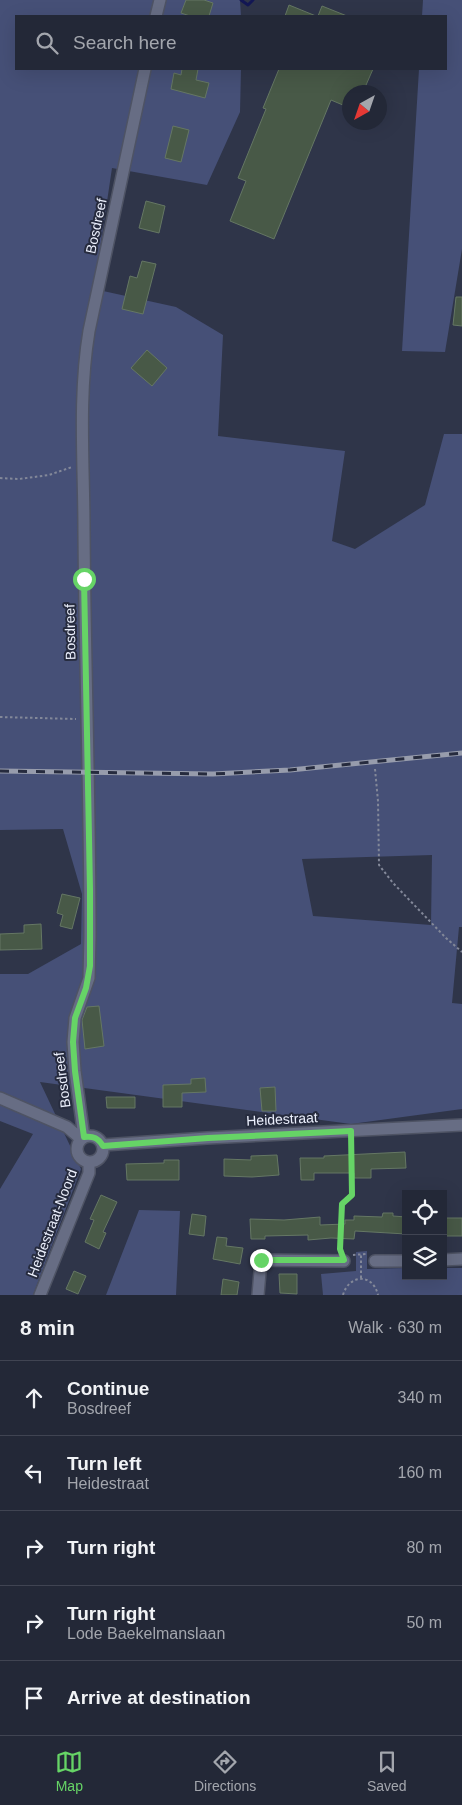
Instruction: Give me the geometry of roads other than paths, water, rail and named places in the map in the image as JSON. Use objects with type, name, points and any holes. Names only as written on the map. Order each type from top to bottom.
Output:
[{"type":"street","points":[[156,15],[160,0]]},
{"type":"street","name":"Bosdreef","points":[[83,1138],[73,1042],[75,1018],[86,988],[90,966],[83,399],[87,344],[145,70]]},
{"type":"street","points":[[3,1103],[67,1127],[83,1138],[77,1146],[78,1153],[82,1159],[89,1162],[95,1161],[103,1152],[103,1146]]},
{"type":"street","name":"Heidestraat","points":[[83,1138],[92,1136],[99,1139],[103,1146],[208,1138],[462,1125]]},
{"type":"street","name":"Heidestraat-Noord","points":[[40,1295],[90,1173],[89,1162]]},
{"type":"street","points":[[447,1260],[462,1259]]},
{"type":"street","points":[[258,1295],[261,1260],[344,1260]]},
{"type":"street","points":[[376,1262],[402,1261]]},
{"type":"waterway","points":[[241,0],[248,5],[253,0]]},
{"type":"railway","points":[[0,771],[213,774],[290,770],[462,753]]}]
